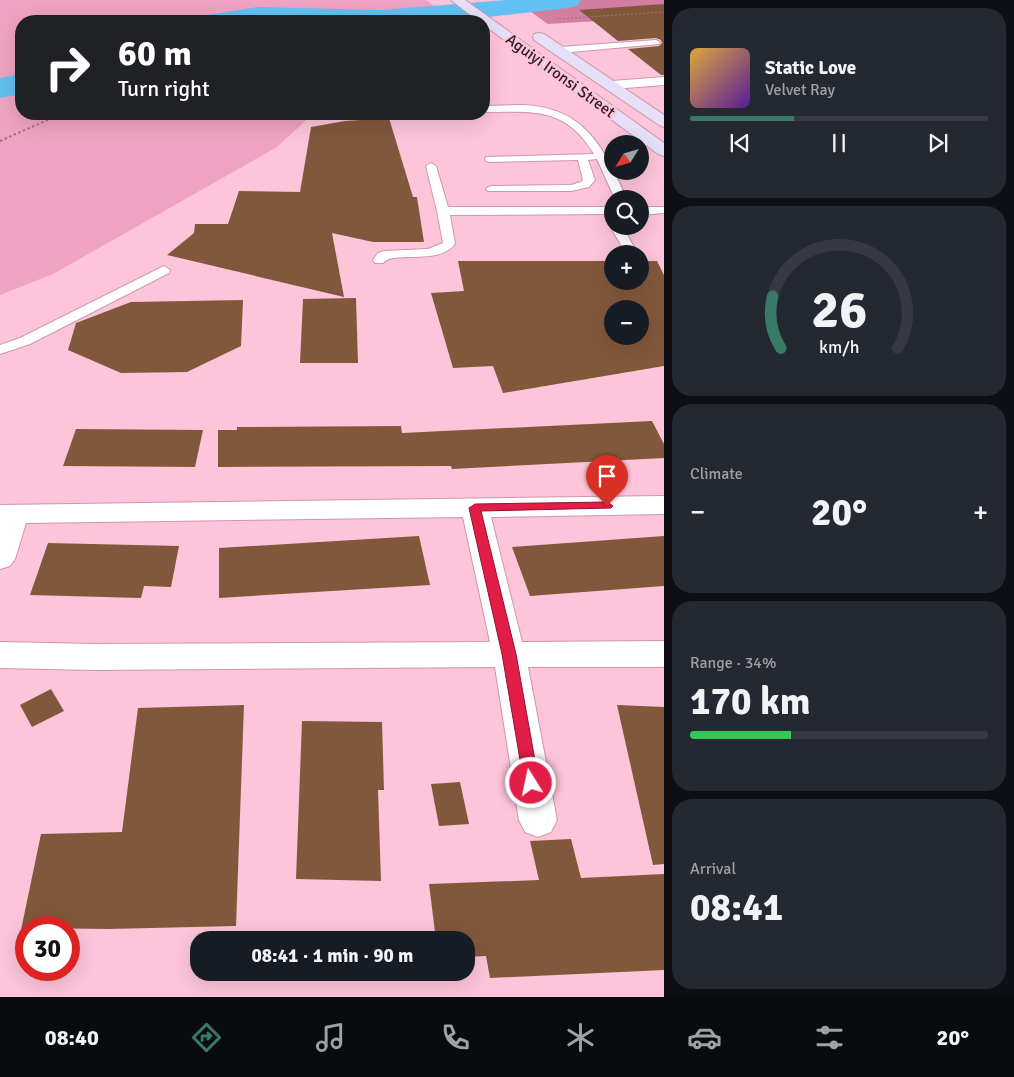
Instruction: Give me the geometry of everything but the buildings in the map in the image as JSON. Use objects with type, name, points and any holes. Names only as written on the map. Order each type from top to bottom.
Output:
[{"type":"main road","name":"Aguiyi Ironsi Street","points":[[460,2],[478,15]]},
{"type":"main road","name":"Aguiyi Ironsi Street","points":[[517,22],[664,122]]},
{"type":"main road","name":"Aguiyi Ironsi Street","points":[[490,24],[664,151]]},
{"type":"street","points":[[612,85],[664,80]]},
{"type":"street","points":[[0,559],[7,514],[664,505]]},
{"type":"street","points":[[475,508],[509,654],[538,820]]},
{"type":"street","points":[[0,655],[105,657],[664,654]]},
{"type":"lane","points":[[560,50],[656,42]]},
{"type":"lane","points":[[490,109],[529,109],[552,112],[576,124],[588,134],[602,157],[617,190]]},
{"type":"lane","points":[[492,189],[570,188],[585,185],[589,180],[582,157]]},
{"type":"lane","points":[[490,159],[602,157]]},
{"type":"lane","points":[[379,260],[382,256],[388,254],[432,252],[443,249],[449,244],[443,211],[431,166]]},
{"type":"lane","points":[[649,211],[664,210]]},
{"type":"lane","points":[[443,211],[604,214]]},
{"type":"lane","points":[[0,350],[25,340],[164,270]]},
{"type":"path","points":[[517,22],[608,14],[664,12]]},
{"type":"path","points":[[0,141],[47,120]]},
{"type":"shaded area","points":[[0,0],[426,0],[445,15],[15,15],[15,120],[306,120],[277,147],[53,274],[0,295]]},
{"type":"shaded area","points":[[514,0],[664,0],[664,17],[548,24]]},
{"type":"waterway","points":[[428,15],[498,9],[568,0]]},
{"type":"waterway","points":[[258,15],[278,15]]},
{"type":"waterway","points":[[278,15],[299,15]]},
{"type":"waterway","points":[[0,88],[15,85]]},
{"type":"route","points":[[531,783],[509,654],[475,508],[607,506]]}]
